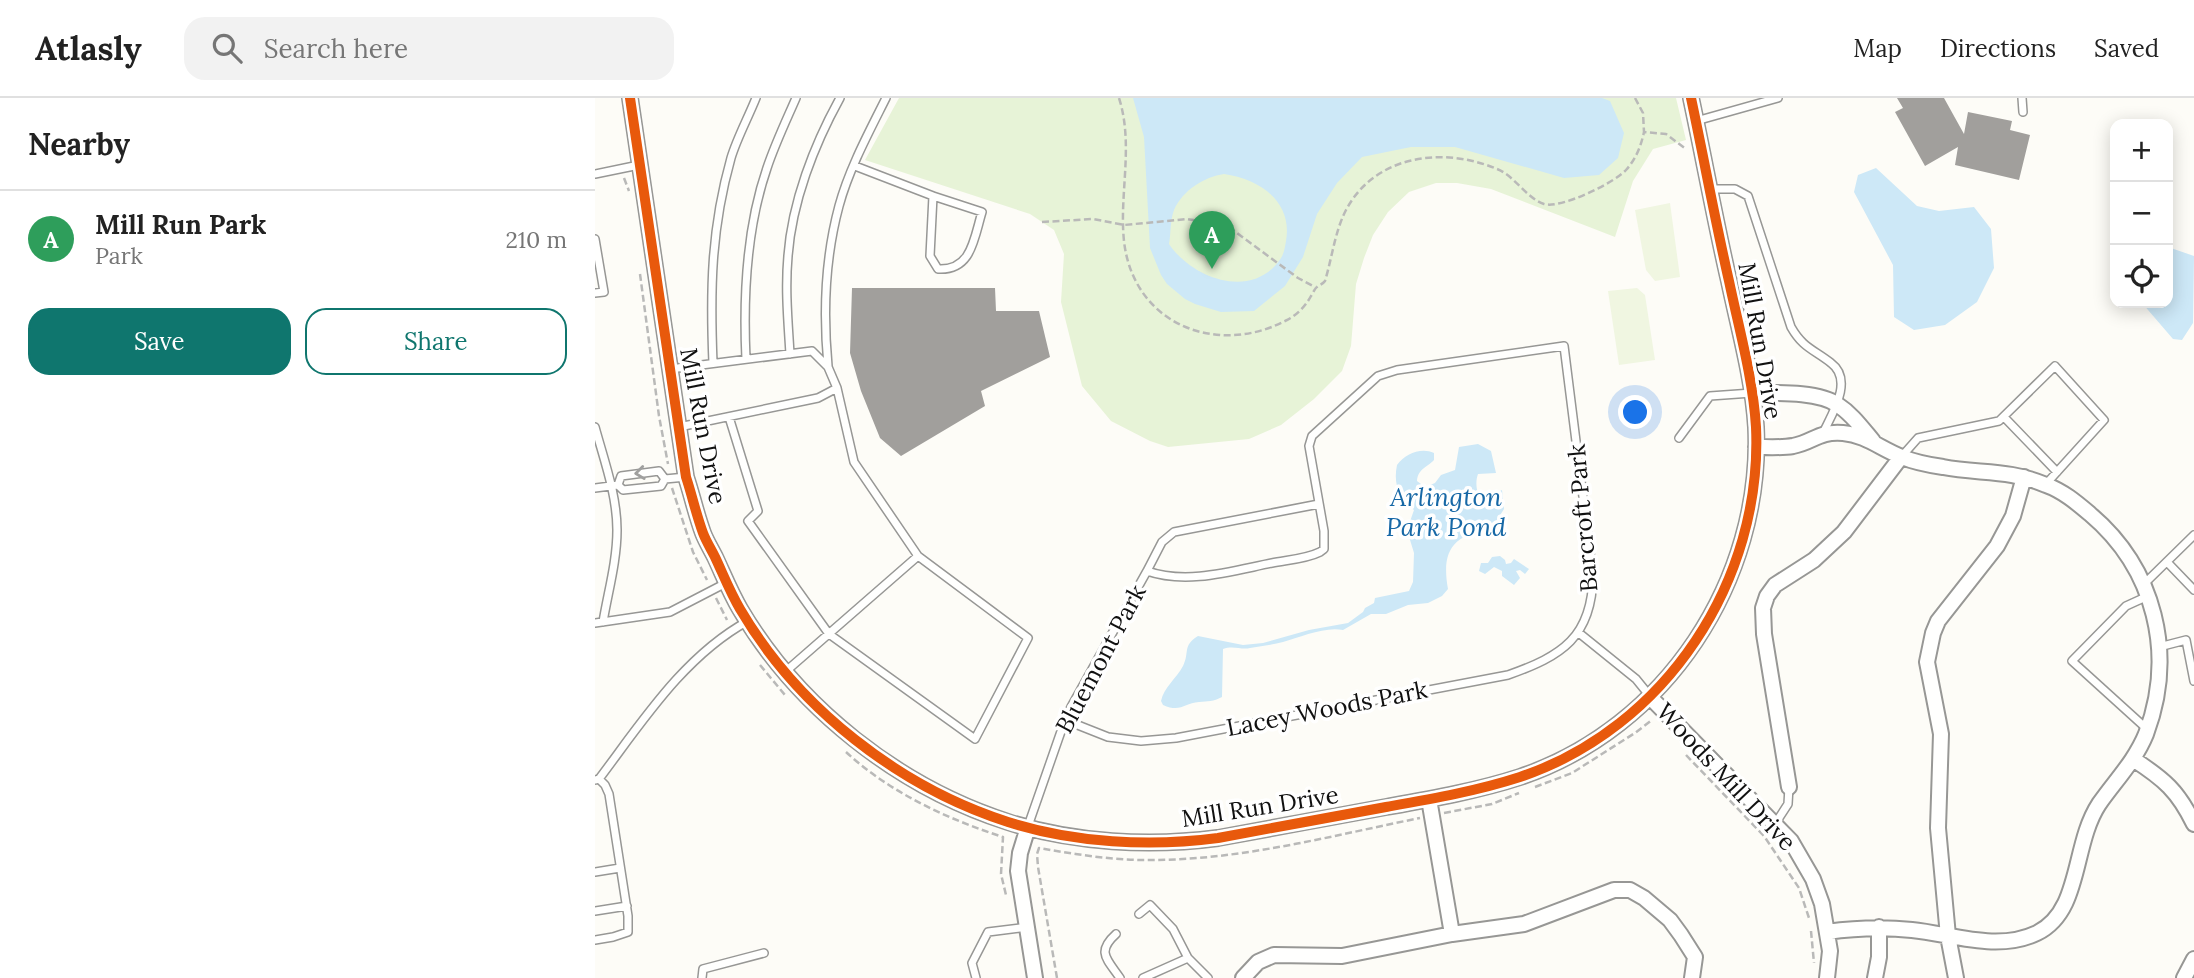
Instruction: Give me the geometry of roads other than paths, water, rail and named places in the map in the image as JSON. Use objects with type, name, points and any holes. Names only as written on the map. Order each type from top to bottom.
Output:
[{"type":"street","name":"Mill Run Drive","points":[[630,98],[686,477],[704,536],[726,583],[748,621],[785,672],[822,712],[883,760],[958,801],[997,818],[1028,827],[1107,841],[1182,843],[1429,799],[1518,777],[1543,768],[1594,741],[1650,697],[1668,680],[1692,647],[1715,612],[1749,518],[1756,447],[1752,393],[1691,98]]},
{"type":"street","points":[[1752,393],[1801,394],[1837,403],[1873,440]]},
{"type":"street","points":[[1756,447],[1792,446],[1823,433],[1846,433],[1873,440],[1901,457],[1944,468],[2000,472],[2046,484],[2080,505],[2106,527],[2133,562],[2146,590],[2158,632],[2159,680],[2147,729],[2133,760],[2098,806],[2088,825],[2077,860],[2070,898],[2053,923],[2027,937],[2008,940],[1965,940],[1914,930],[1879,927],[1827,932]]},
{"type":"street","points":[[1789,787],[1764,634],[1763,608],[1767,596],[1775,585],[1814,560],[1844,532],[1901,457]]},
{"type":"street","points":[[1956,978],[1948,936],[1938,828],[1941,734],[1927,662],[1938,621],[1997,546],[2013,516],[2024,477]]},
{"type":"street","name":"Woods Mill Drive","points":[[1650,697],[1791,841],[1813,879],[1822,904],[1830,951],[1826,978]]},
{"type":"street","points":[[2133,760],[2162,778],[2174,790],[2194,824]]},
{"type":"street","points":[[1429,799],[1452,934]]},
{"type":"street","points":[[1028,827],[1020,853],[1019,871],[1035,978]]},
{"type":"street","points":[[1243,978],[1258,962],[1274,955],[1342,956],[1452,934],[1524,924],[1614,890],[1630,890],[1670,920],[1681,935],[1695,957],[1692,978]]},
{"type":"street","points":[[1875,978],[1879,957],[1879,927]]},
{"type":"street","points":[[2183,978],[2194,959]]},
{"type":"lane","points":[[713,363],[711,272],[718,211],[732,156],[756,98]]},
{"type":"lane","points":[[746,359],[746,295],[752,228],[767,168],[796,98]]},
{"type":"lane","points":[[790,354],[786,292],[794,218],[807,172],[840,98]]},
{"type":"lane","points":[[729,417],[758,511],[748,521],[829,634],[975,740],[1028,638],[918,555],[854,462],[837,388],[828,367],[825,329],[833,235],[840,204],[886,98]]},
{"type":"lane","points":[[1696,121],[1778,98]]},
{"type":"lane","points":[[2022,98],[2023,112]]},
{"type":"lane","points":[[595,174],[639,165]]},
{"type":"lane","points":[[855,166],[982,212],[969,254],[961,265],[947,270],[938,269],[930,256],[933,196]]},
{"type":"lane","points":[[1709,189],[1735,189],[1748,196],[1791,327],[1798,340],[1833,364],[1839,372],[1842,385],[1823,433]]},
{"type":"lane","points":[[595,239],[604,292],[595,293]]},
{"type":"lane","name":"Bluemont Park","points":[[1147,571],[1163,576],[1186,577],[1315,555],[1324,549],[1324,531],[1309,454],[1312,436],[1378,376],[1397,370],[1564,346]]},
{"type":"lane","name":"Barcroft Park","points":[[1564,346],[1593,576],[1590,606],[1579,633]]},
{"type":"lane","points":[[670,369],[812,351],[828,367]]},
{"type":"lane","points":[[1901,457],[1919,438],[1999,421],[2055,366],[2104,420],[2046,484]]},
{"type":"lane","points":[[678,427],[818,398],[837,388]]},
{"type":"lane","points":[[1679,438],[1710,396],[1752,393]]},
{"type":"lane","points":[[2004,417],[2057,472]]},
{"type":"lane","points":[[595,427],[615,485],[617,528],[616,548],[599,623],[670,612],[726,583]]},
{"type":"lane","points":[[615,485],[621,476],[659,471],[665,479]]},
{"type":"lane","points":[[665,479],[686,477]]},
{"type":"lane","points":[[595,488],[615,485],[623,489],[661,486],[665,479]]},
{"type":"lane","name":"Bluemont Park","points":[[1028,827],[1065,720],[1162,542],[1174,532],[1319,504]]},
{"type":"lane","points":[[2147,729],[2072,661],[2126,606],[2146,590],[2167,562],[2194,535]]},
{"type":"lane","points":[[785,672],[918,555]]},
{"type":"lane","points":[[2167,562],[2194,590]]},
{"type":"lane","points":[[595,940],[628,932],[627,906],[608,794],[605,785],[597,779],[645,717],[697,657],[748,621]]},
{"type":"lane","points":[[1579,633],[1636,679],[1650,697]]},
{"type":"lane","name":"Lacey Woods Park","points":[[1065,720],[1108,737],[1125,740],[1164,739],[1204,733],[1508,675],[1534,666],[1579,633]]},
{"type":"lane","points":[[2159,647],[2186,640],[2194,635]]},
{"type":"lane","points":[[2186,640],[2194,681]]},
{"type":"lane","points":[[1774,825],[1788,804],[1789,787]]},
{"type":"lane","points":[[595,872],[621,868]]},
{"type":"lane","points":[[1139,914],[1150,905],[1173,929],[1188,958],[1207,978]]},
{"type":"lane","points":[[595,911],[627,906]]},
{"type":"lane","points":[[976,978],[972,963],[988,932],[1028,927]]},
{"type":"lane","points":[[1116,934],[1105,945],[1104,950],[1106,958],[1120,978]]},
{"type":"lane","points":[[702,978],[703,969],[764,953]]},
{"type":"lane","points":[[1143,978],[1188,958]]},
{"type":"water","points":[[1133,98],[1602,98],[1610,101],[1624,133],[1618,158],[1599,175],[1564,178],[1455,147],[1411,147],[1362,157],[1337,183],[1317,214],[1303,257],[1285,286],[1254,311],[1221,312],[1185,299],[1167,284],[1161,275],[1150,248],[1144,137]],"holes":[[[1224,174],[1237,177],[1271,194],[1284,214],[1287,227],[1285,248],[1279,261],[1267,273],[1253,280],[1238,282],[1206,275],[1179,256],[1169,244],[1174,210],[1183,196],[1202,181],[1216,176]]]},
{"type":"water","points":[[1876,168],[1917,206],[1939,211],[1974,207],[1991,229],[1994,268],[1977,302],[1945,325],[1914,330],[1894,317],[1893,265],[1854,192],[1858,175]]},
{"type":"water","points":[[2173,249],[2194,256],[2193,323],[2182,340],[2173,339],[2146,308],[2173,308]]},
{"type":"water","name":"Arlington Park Pond","points":[[1478,444],[1491,451],[1496,473],[1478,474],[1476,484],[1479,495],[1483,500],[1502,490],[1504,509],[1492,528],[1468,535],[1453,546],[1446,564],[1448,589],[1442,596],[1428,603],[1408,605],[1386,614],[1371,614],[1343,630],[1321,631],[1250,648],[1223,649],[1222,697],[1178,708],[1163,705],[1161,701],[1165,691],[1183,666],[1188,646],[1198,636],[1243,645],[1263,643],[1309,630],[1348,623],[1374,603],[1375,598],[1409,591],[1413,582],[1414,553],[1407,530],[1414,510],[1398,491],[1397,465],[1414,453],[1434,453],[1434,460],[1418,477],[1417,481],[1425,487],[1435,483],[1441,475],[1455,470],[1459,447]]},
{"type":"water","points":[[1500,556],[1506,564],[1514,559],[1529,569],[1525,574],[1520,570],[1516,571],[1520,578],[1514,585],[1502,576],[1502,571],[1494,567],[1485,574],[1479,571],[1481,563],[1488,563],[1492,557]]},
{"type":"place","name":"Mill Run Park","points":[[1212,269]]}]
